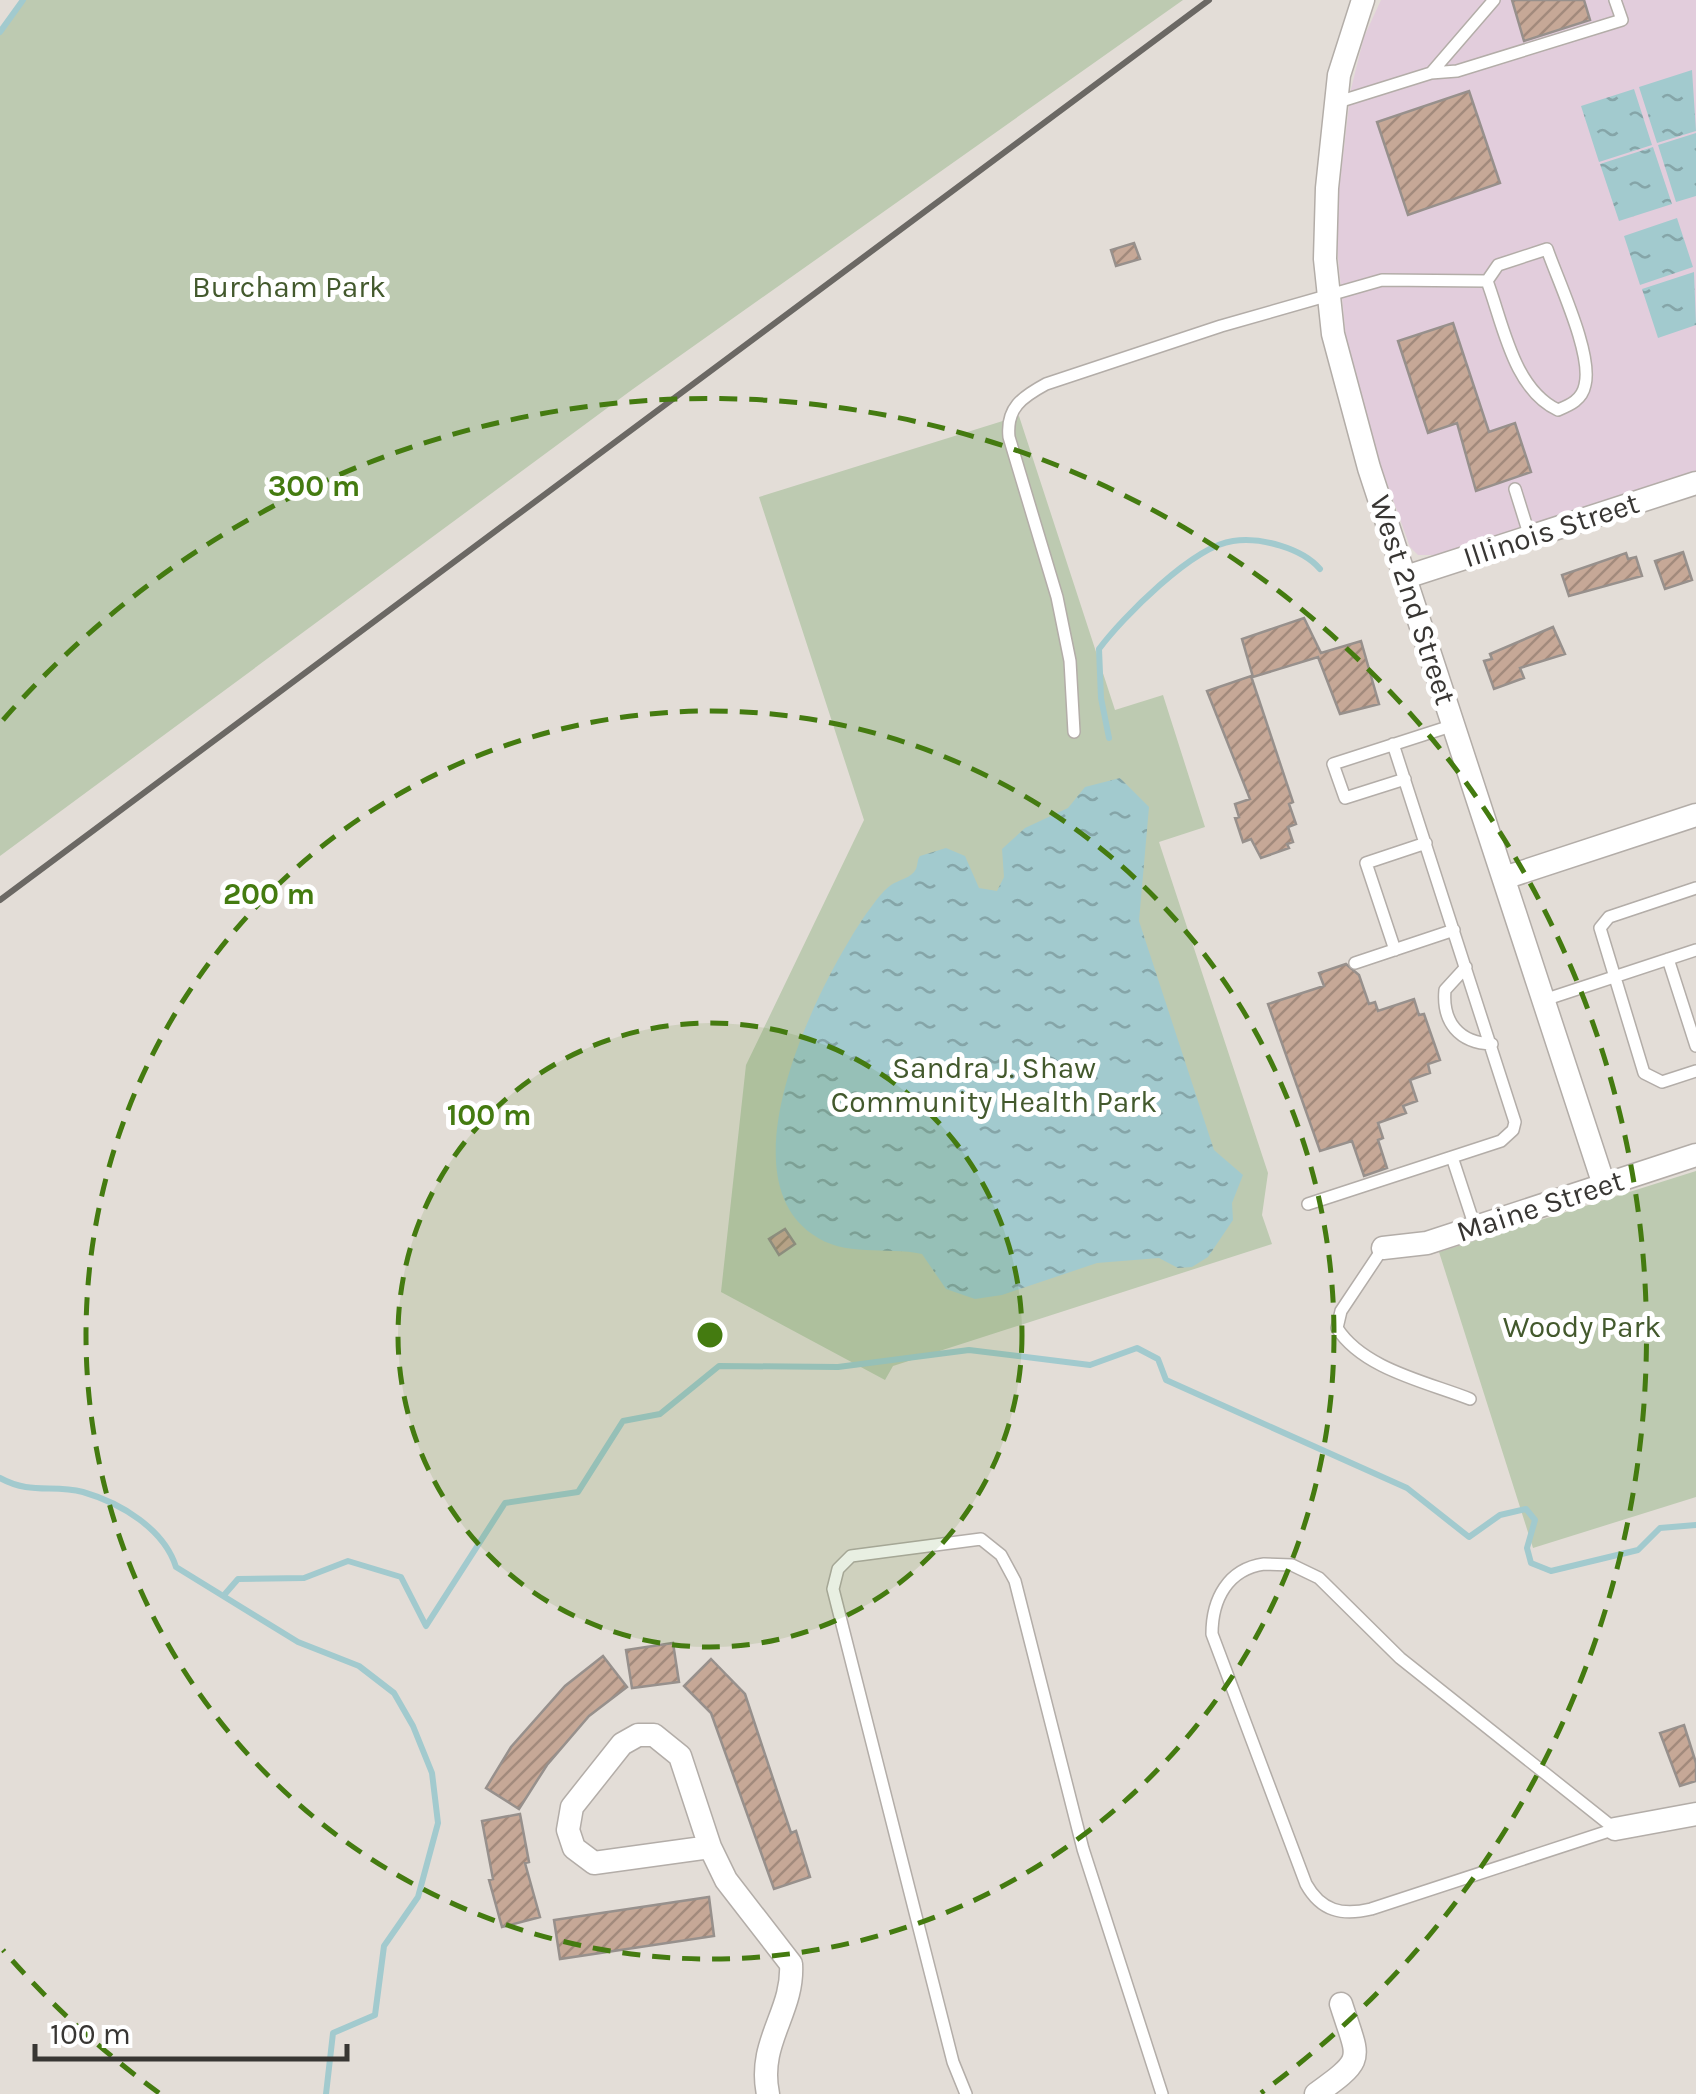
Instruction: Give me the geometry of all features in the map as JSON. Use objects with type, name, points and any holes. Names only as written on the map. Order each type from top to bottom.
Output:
[{"type":"street","name":"West 2nd Street","points":[[1361,1],[1335,103],[1325,224],[1328,294],[1347,393],[1604,1185]]},
{"type":"street","name":"Illinois Street","points":[[1406,578],[1696,483]]},
{"type":"street","points":[[1504,878],[1696,815]]},
{"type":"street","name":"Maine Street","points":[[1383,1248],[1428,1242],[1696,1156]]},
{"type":"street","points":[[710,1847],[594,1863],[574,1848],[568,1820],[572,1807],[622,1744],[638,1735],[654,1735],[680,1756],[710,1847],[726,1880],[791,1964],[787,1996],[768,2044],[768,2094]]},
{"type":"street","points":[[1615,1828],[1696,1814]]},
{"type":"street","points":[[1316,2094],[1353,2066],[1357,2057],[1341,2004]]},
{"type":"lane","points":[[1430,73],[1494,0]]},
{"type":"lane","points":[[1335,103],[1430,73],[1457,71],[1622,20],[1616,0]]},
{"type":"lane","points":[[1548,249],[1585,361],[1586,386],[1575,404],[1558,410],[1542,402],[1523,378],[1487,281],[1498,265],[1548,249]]},
{"type":"lane","points":[[1074,732],[1070,661],[1057,597],[1009,438],[1011,412],[1030,392],[1046,384],[1328,294],[1382,280],[1487,281]]},
{"type":"lane","points":[[1515,490],[1530,537]]},
{"type":"lane","points":[[1405,779],[1345,798],[1334,764],[1454,725]]},
{"type":"lane","points":[[1308,1204],[1501,1141],[1514,1130],[1514,1112],[1394,744]]},
{"type":"lane","points":[[1395,950],[1366,863],[1426,843]]},
{"type":"lane","points":[[1696,888],[1604,921],[1601,936],[1648,1078],[1662,1082],[1696,1071]]},
{"type":"lane","points":[[1355,963],[1454,930]]},
{"type":"lane","points":[[1544,1000],[1696,950]]},
{"type":"lane","points":[[1668,959],[1696,1046]]},
{"type":"lane","points":[[1466,967],[1446,990],[1448,1018],[1469,1041],[1492,1044]]},
{"type":"lane","points":[[1452,1157],[1475,1227]]},
{"type":"lane","points":[[1383,1248],[1342,1311],[1338,1328],[1347,1343],[1388,1368],[1470,1399]]},
{"type":"lane","points":[[966,2094],[953,2062],[833,1589],[838,1569],[852,1556],[971,1538],[994,1547],[1015,1580],[1083,1850],[1162,2094]]},
{"type":"lane","points":[[1264,1564],[1292,1566],[1314,1574],[1400,1658],[1615,1828],[1372,1909],[1344,1913],[1325,1907],[1306,1884],[1218,1658],[1212,1623],[1224,1586],[1240,1571],[1264,1564]]},
{"type":"shaded area","points":[[1381,0],[1696,0],[1696,472],[1438,555],[1418,555],[1410,547],[1374,447],[1347,348],[1337,247],[1337,206],[1351,89],[1364,37]]},
{"type":"green space","name":"Burcham Park","points":[[23,0],[1183,0],[633,389],[0,856],[0,32]]},
{"type":"green space","name":"Sandra J. Shaw Community Health Park","points":[[1019,416],[1115,710],[1163,695],[1205,827],[1159,842],[1268,1173],[1262,1215],[1272,1244],[893,1366],[885,1380],[721,1292],[746,1065],[864,820],[759,497]]},
{"type":"green space","name":"Woody Park","points":[[1696,1171],[1696,1497],[1533,1548],[1439,1252]]},
{"type":"water","points":[[1692,70],[1696,131],[1657,143],[1639,87]]},
{"type":"water","points":[[1634,89],[1652,145],[1599,162],[1581,106]]},
{"type":"water","points":[[1696,133],[1696,196],[1676,202],[1658,145]]},
{"type":"water","points":[[1653,147],[1672,204],[1619,221],[1600,164]]},
{"type":"water","points":[[1677,218],[1693,267],[1640,285],[1624,236]]},
{"type":"water","points":[[1694,272],[1696,325],[1658,338],[1642,289]]},
{"type":"water","points":[[1120,778],[1149,807],[1139,921],[1214,1150],[1243,1175],[1232,1203],[1233,1220],[1208,1257],[1192,1267],[1178,1268],[1159,1258],[1097,1263],[1002,1295],[975,1299],[946,1289],[922,1254],[852,1249],[812,1234],[787,1205],[776,1167],[778,1123],[788,1075],[805,1028],[866,914],[887,888],[914,872],[920,856],[946,848],[965,856],[979,888],[997,891],[1004,877],[1002,849],[1025,828],[1068,808],[1085,787]]},
{"type":"building","points":[[1512,0],[1584,0],[1590,20],[1524,41]]},
{"type":"building","points":[[1469,91],[1500,183],[1408,215],[1377,122]]},
{"type":"building","points":[[1134,243],[1140,259],[1116,266],[1111,250]]},
{"type":"building","points":[[1453,323],[1489,432],[1515,423],[1531,472],[1476,491],[1457,423],[1428,433],[1398,341]]},
{"type":"building","points":[[1683,552],[1692,580],[1665,589],[1655,561]]},
{"type":"building","points":[[1626,553],[1628,559],[1636,557],[1642,576],[1569,596],[1562,575]]},
{"type":"building","points":[[1304,618],[1321,653],[1361,641],[1379,704],[1340,714],[1318,657],[1253,677],[1242,639]]},
{"type":"building","points":[[1553,627],[1565,654],[1520,668],[1524,678],[1494,689],[1484,661],[1492,659],[1490,654]]},
{"type":"building","points":[[1251,676],[1293,802],[1289,804],[1296,824],[1288,827],[1293,842],[1287,844],[1289,848],[1261,858],[1251,839],[1243,842],[1235,818],[1239,817],[1235,804],[1250,799],[1207,691]]},
{"type":"building","points":[[1346,964],[1359,975],[1369,1004],[1375,1002],[1378,1011],[1414,999],[1419,1015],[1424,1014],[1440,1060],[1428,1064],[1430,1073],[1410,1080],[1417,1101],[1403,1106],[1406,1113],[1378,1123],[1383,1138],[1378,1140],[1387,1168],[1364,1176],[1352,1141],[1320,1151],[1268,1004],[1324,986],[1319,973]]},
{"type":"building","points":[[785,1229],[795,1244],[779,1255],[769,1239]]},
{"type":"building","points":[[673,1643],[679,1682],[632,1688],[626,1650]]},
{"type":"building","points":[[603,1656],[627,1687],[589,1716],[547,1765],[519,1809],[486,1788],[511,1747],[565,1686]]},
{"type":"building","points":[[711,1659],[745,1694],[791,1833],[796,1831],[810,1877],[774,1889],[711,1713],[684,1686]]},
{"type":"building","points":[[1684,1725],[1696,1763],[1696,1781],[1680,1786],[1660,1733]]},
{"type":"building","points":[[520,1814],[529,1862],[525,1863],[540,1917],[502,1927],[489,1880],[493,1879],[482,1821]]},
{"type":"building","points":[[709,1897],[714,1936],[560,1959],[554,1920]]},
{"type":"waterway","points":[[0,32],[23,0]]},
{"type":"waterway","points":[[1109,738],[1101,698],[1099,649],[1179,569],[1217,546],[1244,540],[1292,550],[1320,569]]},
{"type":"waterway","points":[[225,1594],[238,1579],[304,1578],[348,1561],[401,1577],[426,1626],[505,1503],[578,1492],[623,1421],[660,1414],[719,1366],[838,1367],[969,1350],[1090,1365],[1137,1348],[1158,1359],[1166,1380],[1407,1488],[1469,1537],[1500,1515],[1526,1509],[1535,1520],[1527,1548],[1531,1563],[1551,1571],[1638,1550],[1660,1528],[1696,1525]]},
{"type":"waterway","points":[[0,1478],[32,1488],[83,1492],[126,1511],[162,1541],[176,1567],[298,1642],[359,1666],[394,1693],[413,1726],[432,1773],[438,1823],[418,1897],[384,1946],[375,2015],[333,2033],[326,2094]]},
{"type":"railway","points":[[0,900],[1209,0]]}]
